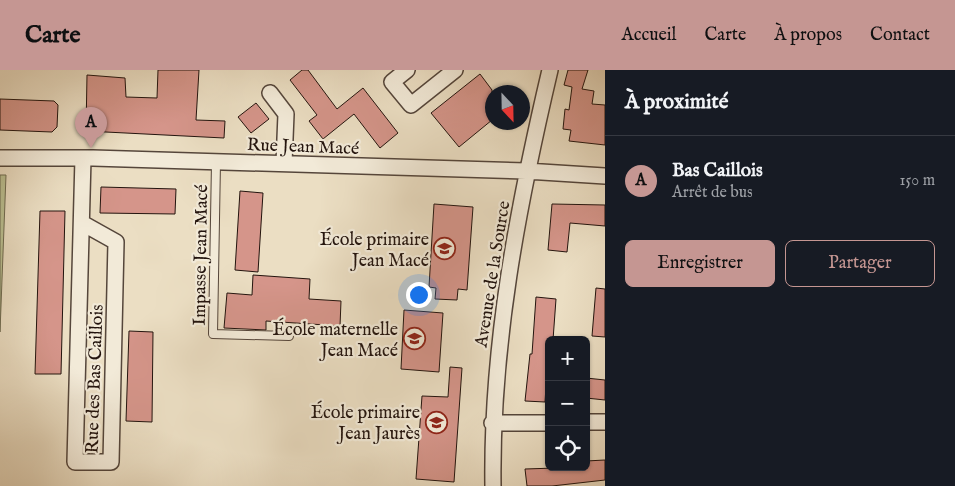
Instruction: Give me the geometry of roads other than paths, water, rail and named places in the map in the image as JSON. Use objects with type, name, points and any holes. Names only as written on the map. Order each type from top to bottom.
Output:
[{"type":"street","points":[[407,70],[392,82],[411,105],[455,70]]},
{"type":"street","name":"Avenue de la Source","points":[[493,486],[492,423],[494,384],[526,171],[550,70]]},
{"type":"street","points":[[270,93],[286,114],[284,164]]},
{"type":"street","name":"Rue Jean Macé","points":[[0,158],[83,158],[526,171],[605,176]]},
{"type":"street","name":"Rue des Bas Caillois","points":[[82,222],[116,242],[111,462],[75,462],[83,158]]},
{"type":"street","points":[[492,423],[545,422]]},
{"type":"street","points":[[590,422],[605,422]]},
{"type":"lane","name":"Impasse Jean Macé","points":[[216,162],[213,334],[289,336]]},
{"type":"place","name":"Bas Caillois","points":[[91,148]]},
{"type":"place","name":"École primaire Jean Macé","points":[[445,249]]},
{"type":"place","name":"École maternelle Jean Macé","points":[[414,339]]},
{"type":"place","name":"École primaire Jean Jaurès","points":[[436,422]]}]
